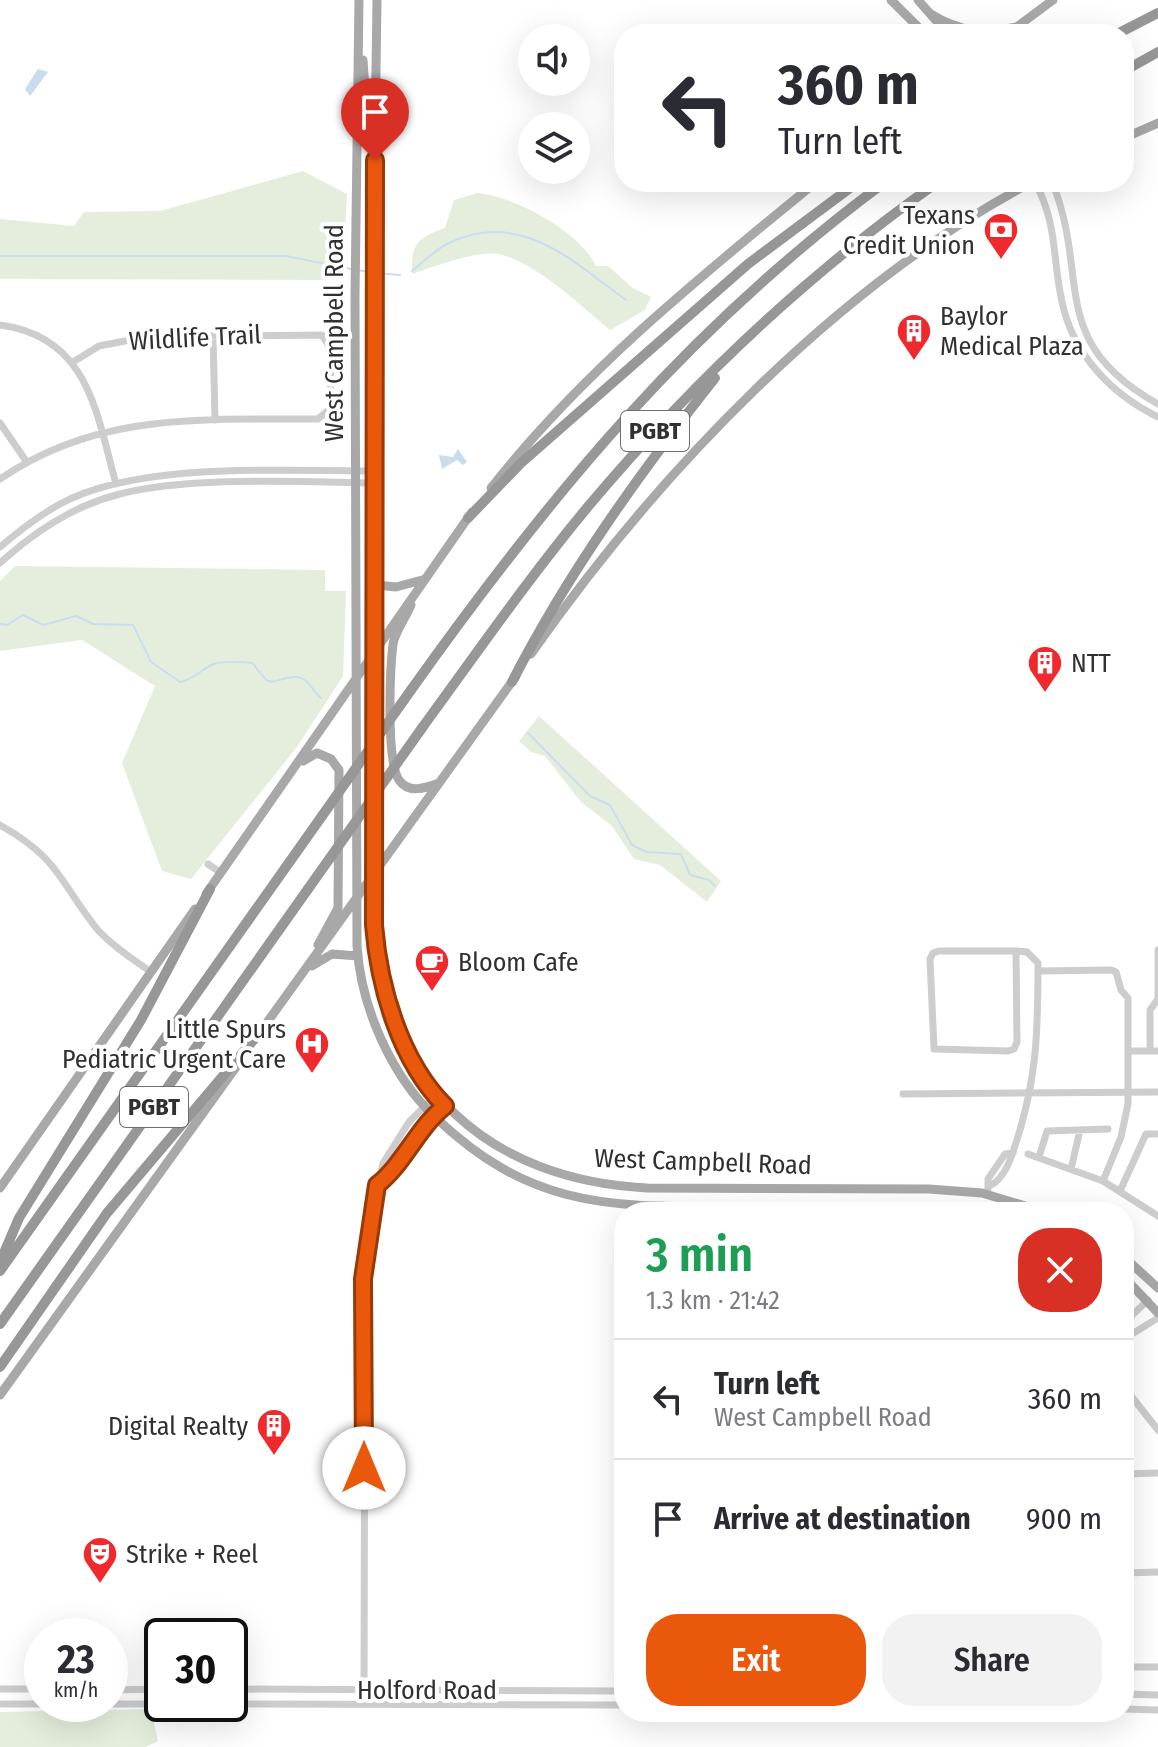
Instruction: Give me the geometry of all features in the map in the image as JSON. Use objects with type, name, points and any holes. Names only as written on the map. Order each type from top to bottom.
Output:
[{"type":"highway","points":[[1134,25],[1158,13]]},
{"type":"highway","points":[[1134,65],[1158,52]]},
{"type":"highway","points":[[468,518],[521,463],[748,264],[845,192]]},
{"type":"highway","name":"PGBT","points":[[0,1271],[521,538],[638,401],[751,291],[873,192]]},
{"type":"highway","name":"PGBT","points":[[0,1324],[422,728],[585,510],[647,439],[746,337],[924,192]]},
{"type":"highway","points":[[512,682],[534,638],[614,511],[746,337]]},
{"type":"highway","points":[[0,1262],[26,1206],[141,1020],[210,889]]},
{"type":"highway","points":[[0,1367],[107,1213],[262,1030]]},
{"type":"main road","name":"West Campbell Road","points":[[359,0],[355,296],[358,956],[383,1042],[423,1106],[463,1143],[517,1178],[581,1200],[614,1206]]},
{"type":"main road","name":"West Campbell Road","points":[[377,0],[373,297],[377,649],[374,925],[379,972],[403,1041],[435,1096],[445,1106],[510,1155],[566,1177],[611,1186],[988,1190],[1019,1202]]},
{"type":"main road","points":[[891,0],[915,24]]},
{"type":"main road","points":[[918,0],[940,24]]},
{"type":"main road","points":[[1021,24],[1053,0]]},
{"type":"main road","points":[[931,14],[946,24]]},
{"type":"main road","points":[[358,21],[365,90],[376,101]]},
{"type":"main road","points":[[1134,134],[1158,123]]},
{"type":"main road","points":[[0,1188],[356,680],[422,580],[525,445],[590,375],[716,263],[804,192]]},
{"type":"main road","points":[[1006,196],[1007,192]]},
{"type":"main road","points":[[0,1395],[545,634],[653,498],[778,369],[918,252],[1014,192]]},
{"type":"main road","points":[[376,585],[396,587],[422,580]]},
{"type":"main road","points":[[422,580],[393,642],[392,755],[398,779],[406,786],[415,789],[439,783]]},
{"type":"main road","points":[[294,767],[317,753],[331,759],[339,770],[338,908],[306,970]]},
{"type":"main road","points":[[306,970],[332,954],[358,956]]},
{"type":"main road","points":[[984,1202],[988,1190]]},
{"type":"main road","points":[[1134,1267],[1158,1290],[1148,1300]]},
{"type":"main road","points":[[1134,1287],[1158,1316]]},
{"type":"street","points":[[1039,192],[1051,217],[1062,303],[1077,343],[1110,386],[1158,417]]},
{"type":"street","points":[[1056,192],[1067,223],[1074,298],[1087,337],[1112,371],[1158,404]]},
{"type":"street","points":[[0,325],[44,338],[73,362],[92,397],[119,494]]},
{"type":"street","points":[[0,479],[26,461],[101,432],[140,423],[215,420],[213,335]]},
{"type":"street","name":"Wildlife Trail","points":[[73,362],[99,346],[114,342],[213,335],[322,335],[330,348],[331,408],[318,419],[215,420]]},
{"type":"street","points":[[1077,343],[1087,337]]},
{"type":"street","points":[[0,423],[26,461]]},
{"type":"street","points":[[0,547],[62,503],[116,483],[183,473],[375,471]]},
{"type":"street","points":[[205,484],[233,473]]},
{"type":"street","points":[[0,563],[70,513],[119,494],[205,484],[375,483]]},
{"type":"street","points":[[0,825],[28,841],[51,861],[98,930],[151,972]]},
{"type":"street","points":[[208,864],[221,873]]},
{"type":"street","points":[[1129,1051],[1154,1051],[1150,1010],[1158,999],[1158,950]]},
{"type":"street","points":[[988,1190],[1013,1153],[1032,1093],[1037,1058],[1038,971],[1034,955],[1016,951],[933,953],[931,1043],[934,1049],[1014,1049],[1016,951]]},
{"type":"street","points":[[1038,971],[1116,972],[1129,1004],[1129,1092],[1121,1137],[1103,1181]]},
{"type":"street","points":[[903,1094],[1158,1092]]},
{"type":"street","points":[[364,1704],[363,1279],[383,1163],[423,1106],[435,1096]]},
{"type":"street","points":[[377,1185],[388,1177],[433,1115],[445,1106]]},
{"type":"street","points":[[1039,1157],[1047,1131],[1108,1129]]},
{"type":"street","points":[[1071,1169],[1080,1130]]},
{"type":"street","points":[[1120,1191],[1146,1134],[1158,1134]]},
{"type":"street","points":[[1028,1154],[1103,1181],[1158,1216]]},
{"type":"street","points":[[1134,1313],[1148,1300]]},
{"type":"street","points":[[1134,1332],[1158,1316]]},
{"type":"street","points":[[1134,1400],[1158,1430]]},
{"type":"street","points":[[1134,1474],[1158,1473]]},
{"type":"street","points":[[1134,1573],[1158,1572]]},
{"type":"street","points":[[1134,1667],[1158,1667]]},
{"type":"street","points":[[0,1689],[24,1689]]},
{"type":"street","name":"Holford Road","points":[[248,1689],[614,1691]]},
{"type":"street","points":[[1134,1694],[1158,1695]]},
{"type":"street","points":[[0,1704],[144,1704]]},
{"type":"street","name":"Holford Road","points":[[248,1704],[614,1705]]},
{"type":"street","points":[[1134,1709],[1158,1710]]},
{"type":"green space","points":[[303,171],[347,194],[342,280],[0,279],[0,219],[74,226],[84,212],[160,211]]},
{"type":"green space","points":[[477,193],[527,208],[561,228],[588,253],[596,266],[608,266],[633,288],[651,297],[645,310],[610,330],[546,277],[503,255],[470,256],[412,274],[415,249],[422,239],[445,228],[454,200]]},
{"type":"green space","points":[[15,566],[325,570],[325,591],[346,591],[343,676],[297,747],[191,879],[162,871],[122,763],[155,686],[82,640],[0,651],[0,581]]},
{"type":"green space","points":[[539,716],[721,881],[707,902],[660,865],[634,859],[612,826],[581,802],[545,756],[531,752],[519,741]]},
{"type":"green space","points":[[128,1709],[144,1709],[144,1722],[154,1722],[158,1741],[146,1747],[0,1747],[0,1712],[24,1712],[24,1722],[128,1722]]},
{"type":"water","points":[[38,69],[48,72],[30,96],[25,89]]},
{"type":"water","points":[[458,449],[467,462],[463,465],[457,460],[442,469],[439,455],[453,457]]},
{"type":"waterway","points":[[412,271],[447,244],[473,234],[498,232],[521,235],[564,255],[626,300]]},
{"type":"waterway","points":[[0,256],[286,256],[351,269]]},
{"type":"waterway","points":[[357,270],[371,272]]},
{"type":"waterway","points":[[377,273],[400,275]]},
{"type":"waterway","points":[[0,624],[7,625],[23,615],[43,625],[76,616],[93,624],[133,625],[151,662],[180,682],[214,664],[253,663],[269,681],[300,678],[321,698]]},
{"type":"waterway","points":[[528,733],[590,796],[610,805],[632,845],[647,852],[681,854],[690,875],[709,880],[715,886]]},
{"type":"place","name":"Texans Credit Union","points":[[1001,261]]},
{"type":"place","name":"Baylor Medical Plaza","points":[[914,362]]},
{"type":"place","name":"NTT","points":[[1045,694]]},
{"type":"place","name":"Bloom Cafe","points":[[432,993]]},
{"type":"place","name":"Little Spurs Pediatric Urgent Care","points":[[312,1075]]},
{"type":"place","name":"Digital Realty","points":[[274,1457]]},
{"type":"place","name":"Strike + Reel","points":[[100,1585]]},
{"type":"route","points":[[364,1468],[363,1279],[377,1185],[388,1177],[401,1155],[433,1115],[445,1106],[435,1096],[396,1025],[379,972],[375,945],[375,160]]}]
